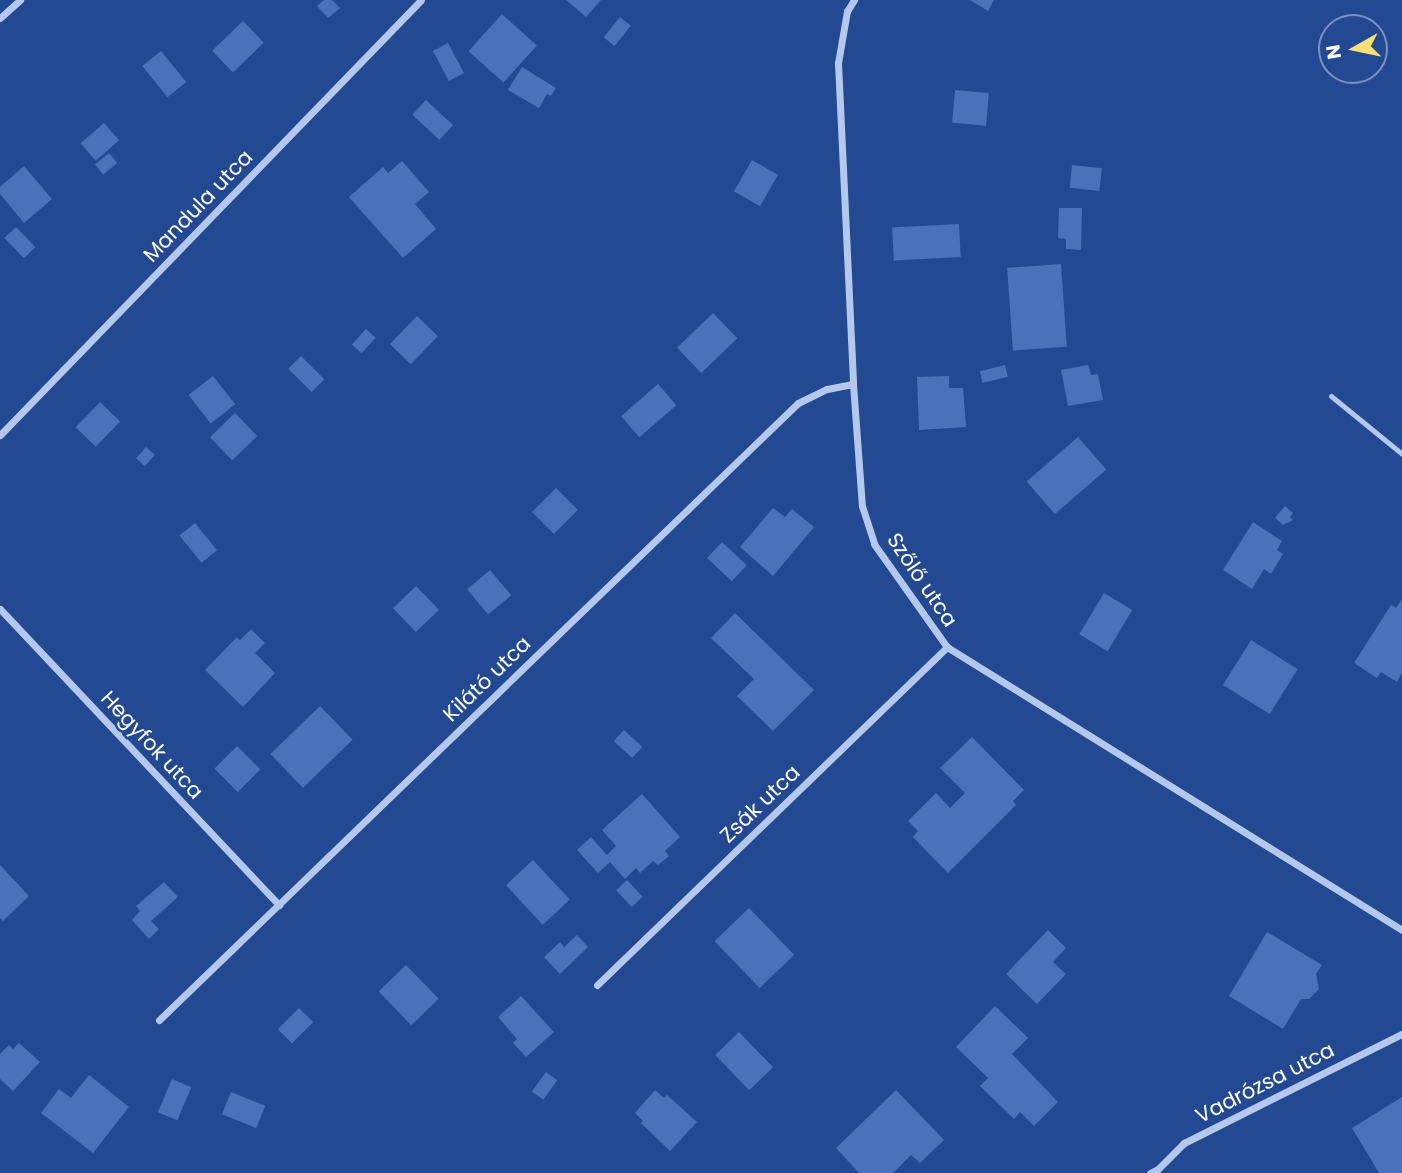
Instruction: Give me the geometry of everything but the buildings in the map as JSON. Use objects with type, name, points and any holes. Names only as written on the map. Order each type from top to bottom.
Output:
[{"type":"street","points":[[0,18],[20,0]]},
{"type":"street","name":"Mandula utca","points":[[0,435],[421,0]]},
{"type":"street","name":"Szőlő utca","points":[[854,0],[846,11],[838,63],[853,384],[862,506],[874,544],[947,647],[1402,930]]},
{"type":"street","name":"Kilátó utca","points":[[159,1020],[798,402],[827,388],[853,384]]},
{"type":"street","name":"Hegyfok utca","points":[[0,609],[279,905]]},
{"type":"street","name":"Zsák utca","points":[[597,985],[947,647]]},
{"type":"street","name":"Vadrózsa utca","points":[[1150,1173],[1158,1169],[1184,1143],[1402,1034]]},
{"type":"lane","points":[[1331,396],[1402,454]]}]
